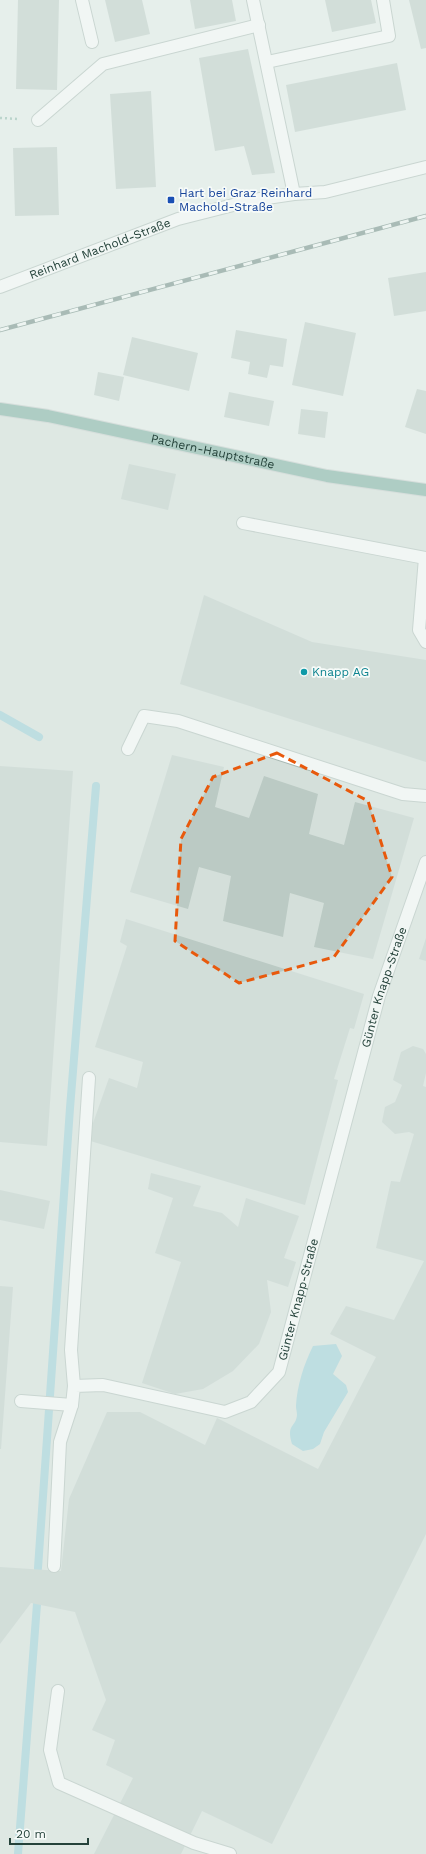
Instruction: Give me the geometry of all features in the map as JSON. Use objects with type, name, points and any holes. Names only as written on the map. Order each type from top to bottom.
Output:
[{"type":"main road","name":"Pachern-Hauptstraße","points":[[0,408],[48,416],[327,476],[426,490]]},
{"type":"street","points":[[82,0],[92,42]]},
{"type":"street","points":[[253,0],[260,25],[294,194]]},
{"type":"street","points":[[267,62],[389,36],[383,0]]},
{"type":"street","points":[[38,120],[103,64],[260,25]]},
{"type":"street","name":"Reinhard Machold-Straße","points":[[0,287],[178,219],[253,200],[294,194],[325,192],[426,167]]},
{"type":"street","points":[[243,523],[425,558],[423,609],[419,630],[426,642]]},
{"type":"street","points":[[128,749],[144,716],[171,720],[404,794],[426,796]]},
{"type":"street","name":"Günter Knapp-Straße","points":[[74,1386],[103,1385],[225,1412],[251,1402],[279,1372],[379,996],[426,862]]},
{"type":"street","points":[[54,1566],[60,1442],[72,1405],[74,1386],[71,1350],[89,1078]]},
{"type":"street","points":[[21,1401],[72,1405]]},
{"type":"street","points":[[58,1691],[50,1750],[59,1783],[194,1843],[230,1854]]},
{"type":"highlighted area","points":[[277,753],[368,801],[392,877],[334,957],[239,983],[175,941],[181,839],[213,777]]},
{"type":"shaded area","name":"Knapp AG","points":[[0,410],[426,490],[426,1854],[0,1854]]},
{"type":"water","points":[[336,1344],[342,1356],[333,1374],[346,1385],[348,1392],[324,1432],[320,1444],[313,1449],[303,1451],[292,1444],[290,1437],[290,1432],[297,1415],[297,1398],[302,1375],[313,1346]]},
{"type":"building","points":[[18,0],[59,0],[57,90],[16,89]]},
{"type":"building","points":[[105,0],[142,0],[150,34],[115,42]]},
{"type":"building","points":[[190,0],[232,0],[236,21],[195,29]]},
{"type":"building","points":[[325,0],[371,0],[376,23],[332,32]]},
{"type":"building","points":[[409,0],[426,0],[426,48],[421,49]]},
{"type":"building","points":[[248,49],[275,173],[252,175],[244,146],[215,151],[199,58]]},
{"type":"building","points":[[397,63],[406,110],[295,132],[286,85]]},
{"type":"building","points":[[151,91],[156,187],[116,189],[110,94]]},
{"type":"building","points":[[57,147],[59,215],[15,216],[13,148]]},
{"type":"building","points":[[426,272],[426,311],[394,316],[388,278]]},
{"type":"building","points":[[305,322],[356,333],[343,396],[292,385]]},
{"type":"building","points":[[236,330],[287,339],[283,367],[270,365],[267,378],[248,374],[250,362],[231,358]]},
{"type":"building","points":[[132,337],[198,353],[189,391],[123,375]]},
{"type":"building","points":[[98,372],[124,377],[119,401],[94,395]]},
{"type":"building","points":[[417,389],[426,391],[426,434],[405,427]]},
{"type":"building","points":[[229,392],[274,401],[269,426],[224,417]]},
{"type":"building","points":[[301,409],[328,412],[325,438],[298,434]]},
{"type":"building","points":[[129,464],[176,474],[168,510],[121,499]]},
{"type":"building","name":"Knapp AG","points":[[204,595],[312,642],[426,660],[426,762],[180,684]]},
{"type":"building","points":[[172,755],[224,767],[215,807],[249,818],[264,776],[318,794],[309,834],[344,845],[355,802],[414,818],[373,959],[314,947],[324,903],[290,893],[283,937],[223,921],[231,876],[199,867],[188,909],[130,892]]},
{"type":"building","points":[[0,766],[73,771],[47,1146],[0,1142]]},
{"type":"building","points":[[126,919],[364,994],[354,1029],[350,1028],[334,1079],[338,1080],[305,1205],[87,1140],[109,1078],[137,1088],[143,1062],[95,1047],[127,946],[120,942]]},
{"type":"building","points":[[426,938],[426,961],[419,959]]},
{"type":"building","points":[[413,1046],[423,1049],[426,1054],[426,1073],[423,1086],[426,1087],[426,1534],[272,1844],[202,1811],[181,1854],[94,1854],[133,1778],[106,1765],[115,1740],[92,1730],[106,1700],[75,1612],[31,1603],[0,1644],[0,1567],[61,1571],[69,1499],[107,1412],[140,1412],[205,1445],[217,1418],[318,1469],[376,1357],[330,1334],[346,1306],[394,1320],[424,1261],[376,1248],[391,1181],[400,1182],[414,1134],[409,1132],[395,1134],[382,1122],[385,1107],[395,1102],[402,1085],[393,1080],[401,1052]]},
{"type":"building","points":[[151,1173],[201,1186],[193,1206],[222,1213],[238,1227],[246,1198],[299,1216],[284,1258],[296,1262],[288,1287],[267,1280],[271,1312],[259,1344],[233,1371],[203,1389],[175,1394],[142,1383],[181,1262],[155,1253],[173,1198],[148,1189]]},
{"type":"building","points":[[0,1190],[50,1201],[44,1229],[0,1220]]},
{"type":"building","points":[[0,1286],[13,1287],[1,1449],[0,1449]]},
{"type":"waterway","points":[[0,715],[39,737]]},
{"type":"waterway","points":[[38,1568],[70,1108],[96,786]]},
{"type":"waterway","points":[[18,1854],[37,1604]]},
{"type":"railway","points":[[0,330],[426,216]]},
{"type":"place","name":"Hart bei Graz Reinhard Machold-Straße","points":[[171,200]]},
{"type":"place","name":"Knapp AG","points":[[304,672]]}]
